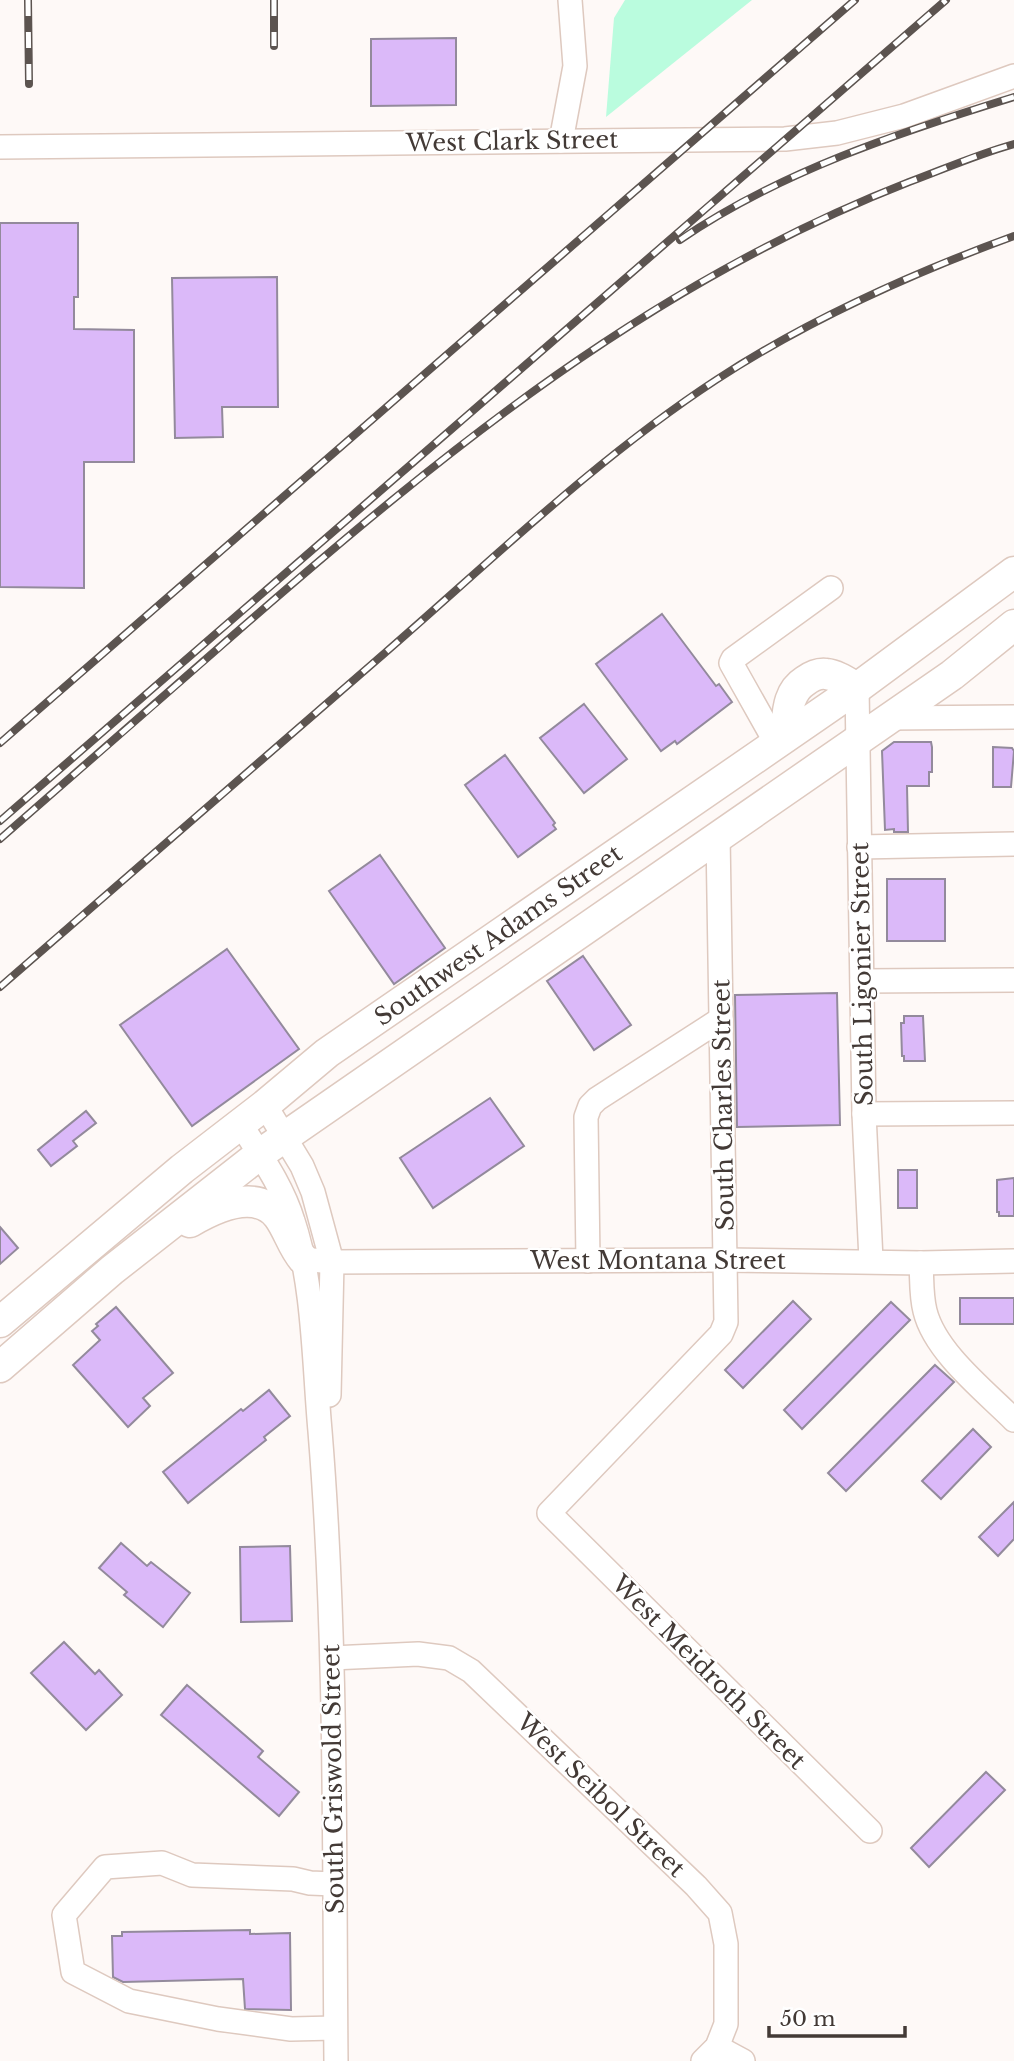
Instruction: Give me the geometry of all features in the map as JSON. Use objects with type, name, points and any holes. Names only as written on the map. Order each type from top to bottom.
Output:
[{"type":"main road","name":"Southwest Adams Street","points":[[0,1367],[113,1270],[260,1154],[718,836],[857,715],[1014,572]]},
{"type":"main road","name":"Southwest Adams Street","points":[[0,1322],[191,1162],[327,1053],[781,740],[816,716],[857,715],[888,718],[952,676],[1014,625]]},
{"type":"main road","points":[[781,740],[789,703],[798,685],[813,676],[824,673],[833,676],[857,715]]},
{"type":"main road","points":[[113,1270],[196,1219],[226,1206],[244,1202],[261,1204],[276,1213],[303,1259]]},
{"type":"street","points":[[561,141],[575,66],[570,0]]},
{"type":"street","name":"West Clark Street","points":[[0,146],[785,139],[836,133],[904,116],[1014,76]]},
{"type":"street","points":[[781,740],[731,663],[831,588]]},
{"type":"street","points":[[952,676],[951,705],[965,718]]},
{"type":"street","name":"South Ligonier Street","points":[[857,715],[864,1114],[871,1260]]},
{"type":"street","points":[[888,718],[1014,717]]},
{"type":"street","name":"South Charles Street","points":[[549,1513],[721,1334],[726,1322],[718,836]]},
{"type":"street","points":[[859,847],[1014,844]]},
{"type":"street","points":[[862,981],[1014,980]]},
{"type":"street","points":[[589,1261],[586,1116],[590,1106],[721,1019]]},
{"type":"street","name":"South Griswold Street","points":[[265,1105],[302,1167],[313,1192],[332,1262],[325,1496]]},
{"type":"street","points":[[864,1114],[1014,1113]]},
{"type":"street","name":"South Griswold Street","points":[[240,1124],[287,1204],[303,1259],[311,1328],[325,1496],[332,1658],[336,2061]]},
{"type":"street","name":"West Montana Street","points":[[303,1259],[332,1262],[1014,1261]]},
{"type":"street","points":[[921,1263],[925,1312],[932,1329],[961,1367],[1014,1420]]},
{"type":"street","name":"West Meidroth Street","points":[[549,1513],[870,1831]]},
{"type":"street","name":"West Seibol Street","points":[[332,1658],[418,1654],[449,1658],[471,1671],[696,1886],[720,1913],[726,1944],[726,2024],[710,2054]]},
{"type":"street","points":[[334,1884],[293,1879],[192,1875],[162,1863],[105,1867],[64,1915],[73,1972],[129,2001],[218,2019],[279,2027],[335,2028]]},
{"type":"street","points":[[710,2054],[743,2061]]},
{"type":"green space","points":[[625,0],[752,0],[606,117],[614,18]]},
{"type":"building","points":[[456,38],[456,105],[371,106],[371,39]]},
{"type":"building","points":[[0,223],[78,223],[78,297],[74,297],[74,329],[134,330],[134,462],[84,462],[84,588],[0,587]]},
{"type":"building","points":[[277,277],[278,407],[222,407],[223,437],[175,438],[172,278]]},
{"type":"building","points":[[662,614],[716,686],[719,684],[732,702],[677,744],[675,741],[661,751],[596,664]]},
{"type":"building","points":[[584,704],[627,759],[584,793],[540,738]]},
{"type":"building","points":[[894,742],[931,742],[932,747],[929,786],[907,786],[908,832],[885,830],[882,751]]},
{"type":"building","points":[[993,747],[1012,748],[1014,751],[1011,787],[993,787]]},
{"type":"building","points":[[505,755],[555,823],[553,825],[556,829],[518,857],[465,785]]},
{"type":"building","points":[[380,855],[445,948],[394,984],[329,891]]},
{"type":"building","points":[[887,879],[945,879],[945,941],[887,941]]},
{"type":"building","points":[[227,949],[299,1049],[192,1126],[120,1025]]},
{"type":"building","points":[[583,956],[631,1025],[594,1050],[547,981]]},
{"type":"building","points":[[837,993],[840,1125],[737,1127],[735,995]]},
{"type":"building","points":[[904,1016],[923,1016],[925,1061],[904,1061],[901,1023],[904,1023]]},
{"type":"building","points":[[490,1098],[524,1146],[433,1208],[400,1158]]},
{"type":"building","points":[[86,1111],[96,1123],[73,1141],[77,1146],[51,1166],[38,1150]]},
{"type":"building","points":[[898,1170],[917,1170],[917,1208],[898,1208]]},
{"type":"building","points":[[1014,1178],[1014,1216],[999,1216],[997,1180]]},
{"type":"building","points":[[0,1227],[18,1248],[0,1264]]},
{"type":"building","points":[[960,1298],[1014,1298],[1014,1324],[960,1324]]},
{"type":"building","points":[[793,1301],[811,1319],[743,1388],[725,1370]]},
{"type":"building","points":[[891,1302],[910,1320],[802,1429],[784,1410]]},
{"type":"building","points":[[116,1307],[173,1373],[143,1398],[150,1406],[128,1427],[73,1365],[100,1340],[92,1331],[98,1326],[96,1324]]},
{"type":"building","points":[[935,1365],[954,1382],[846,1491],[828,1473]]},
{"type":"building","points":[[269,1390],[290,1416],[264,1437],[266,1440],[188,1503],[163,1472],[241,1409],[243,1411]]},
{"type":"building","points":[[973,1429],[991,1447],[941,1499],[922,1481]]},
{"type":"building","points":[[1014,1502],[1014,1539],[998,1556],[979,1537]]},
{"type":"building","points":[[121,1543],[147,1566],[151,1562],[190,1593],[163,1627],[124,1595],[127,1592],[99,1568]]},
{"type":"building","points":[[290,1546],[292,1621],[241,1622],[240,1547]]},
{"type":"building","points":[[64,1642],[95,1674],[99,1670],[122,1695],[86,1730],[31,1673]]},
{"type":"building","points":[[187,1685],[263,1751],[258,1757],[299,1792],[279,1816],[161,1715]]},
{"type":"building","points":[[986,1772],[1005,1790],[929,1867],[911,1848]]},
{"type":"building","points":[[250,1930],[250,1934],[290,1933],[291,2010],[245,2009],[243,1979],[123,1982],[113,1977],[112,1936],[122,1936],[122,1932]]},
{"type":"railway","points":[[28,0],[29,84]]},
{"type":"railway","points":[[274,0],[274,46]]},
{"type":"railway","points":[[0,743],[855,0]]},
{"type":"railway","points":[[0,821],[946,0]]},
{"type":"railway","points":[[680,240],[758,194],[841,156],[1014,97]]},
{"type":"railway","points":[[0,839],[317,563],[474,435],[555,376],[638,320],[724,269],[814,223],[909,182],[1014,144]]},
{"type":"railway","points":[[0,987],[547,510],[672,410],[751,358],[823,318],[898,282],[1014,236]]}]
